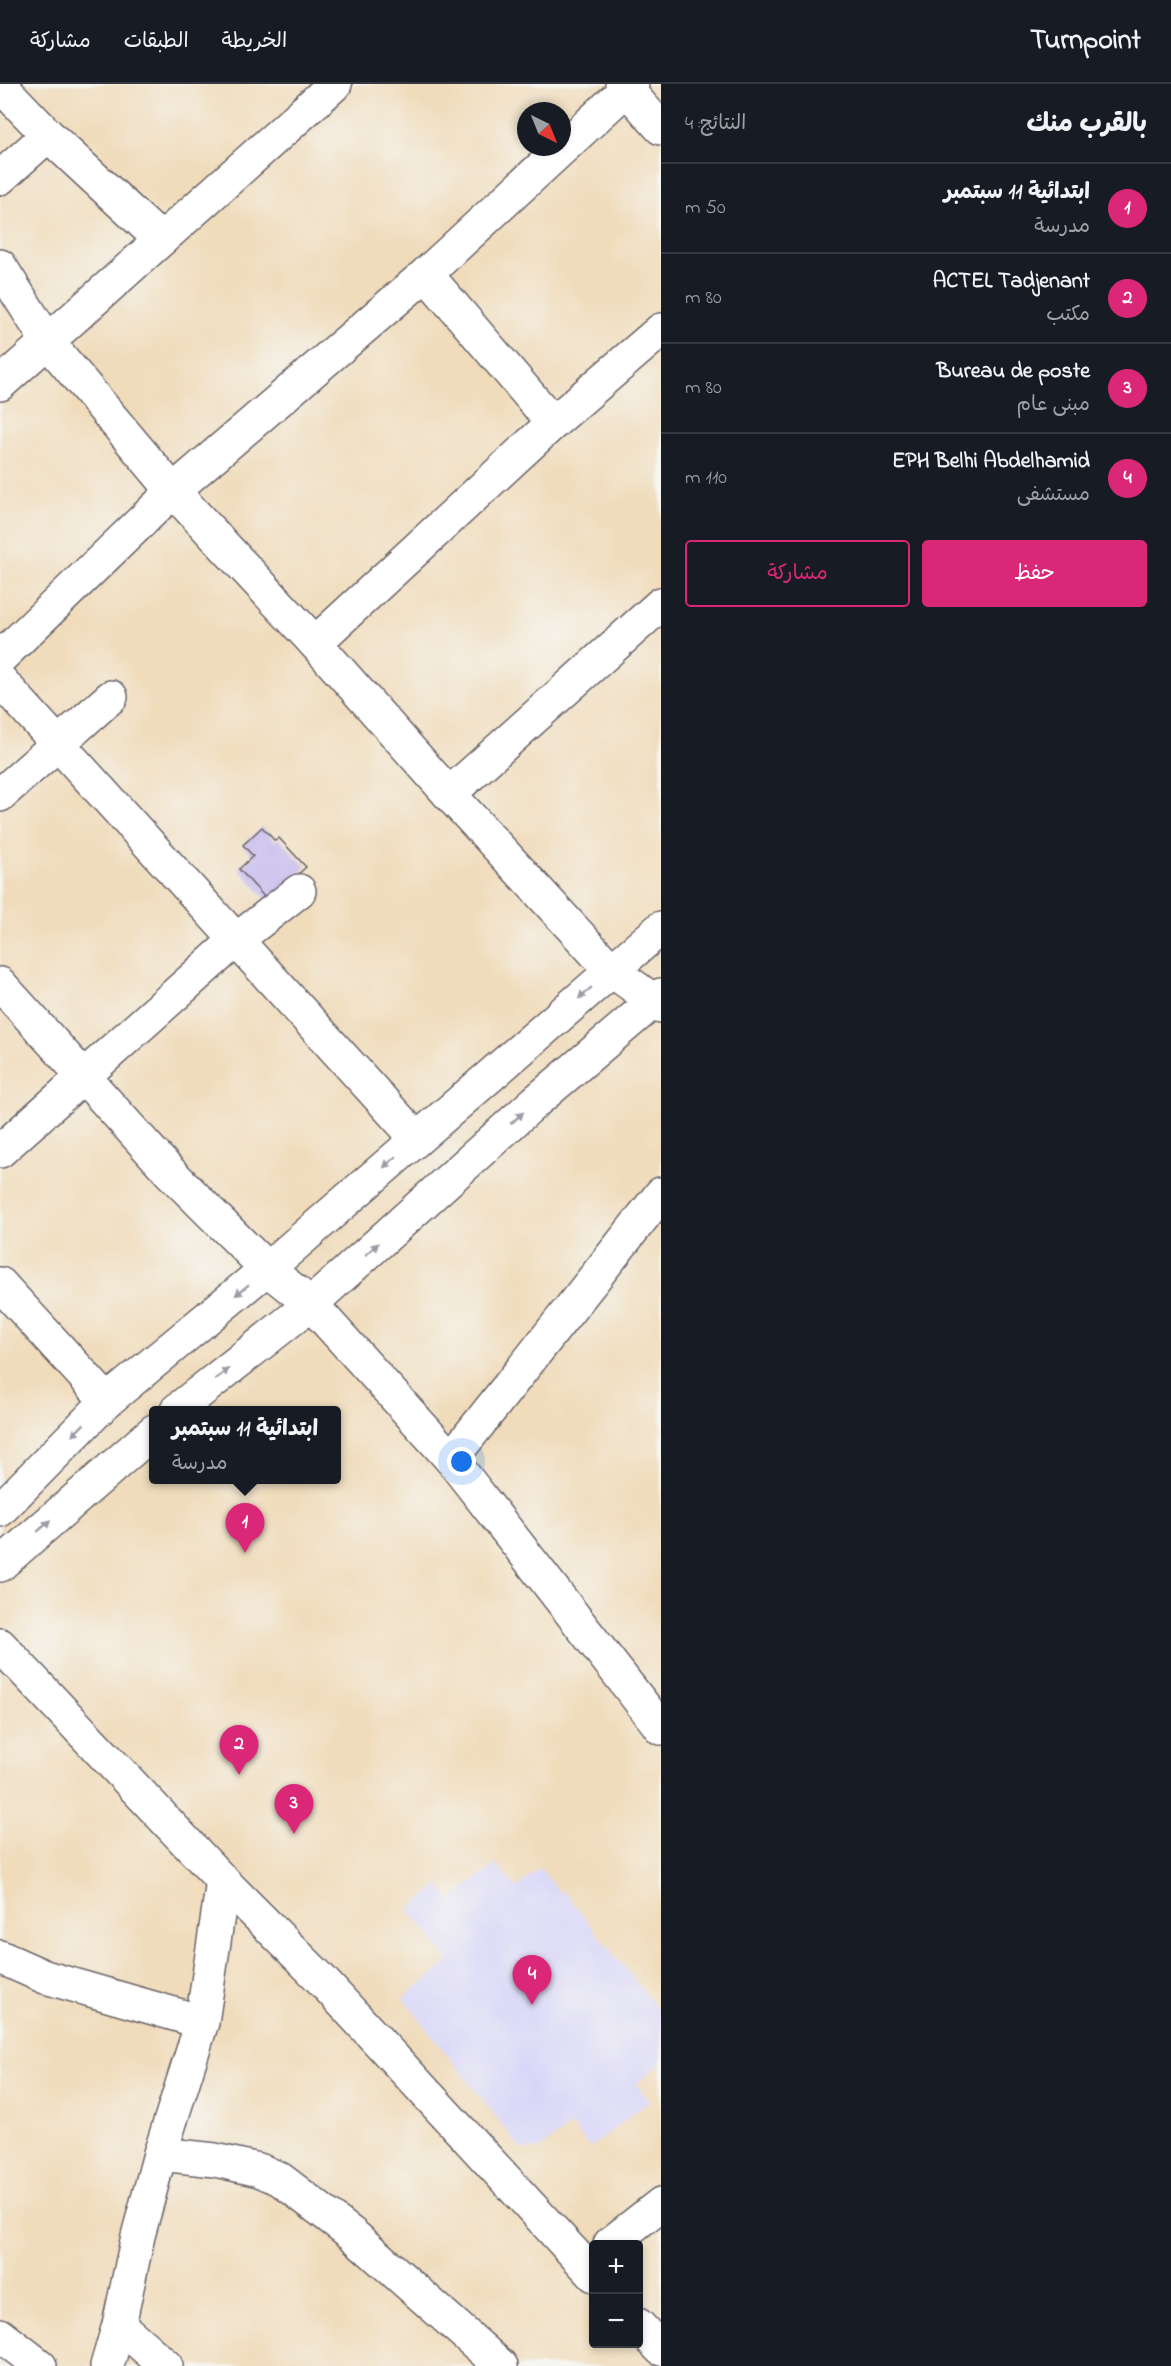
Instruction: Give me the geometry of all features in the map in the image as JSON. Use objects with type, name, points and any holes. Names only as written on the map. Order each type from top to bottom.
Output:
[{"type":"street","points":[[0,384],[335,84]]},
{"type":"street","points":[[0,658],[172,491],[426,274],[627,86],[661,128]]},
{"type":"street","points":[[17,90],[48,135],[160,239]]},
{"type":"street","points":[[0,178],[48,135]]},
{"type":"street","points":[[0,266],[48,342],[172,491],[315,643],[449,794],[611,970],[659,1000],[535,1102],[311,1304],[182,1406]]},
{"type":"street","points":[[426,274],[553,423]]},
{"type":"street","points":[[315,643],[553,423],[661,330]]},
{"type":"street","points":[[449,794],[661,604]]},
{"type":"street","points":[[0,680],[417,1139]]},
{"type":"street","points":[[0,795],[111,697]]},
{"type":"street","points":[[0,1151],[235,941],[299,891]]},
{"type":"street","points":[[0,1510],[107,1401],[267,1269],[661,927]]},
{"type":"street","points":[[0,984],[168,1170],[267,1269],[311,1304],[451,1459],[661,1728]]},
{"type":"street","points":[[451,1459],[661,1194]]},
{"type":"street","points":[[0,1284],[107,1401]]},
{"type":"street","points":[[0,1565],[149,1435]]},
{"type":"street","points":[[0,1645],[222,1881],[317,1975],[465,2139],[589,2265]]},
{"type":"street","points":[[107,2366],[160,2154],[202,2022],[222,1881]]},
{"type":"street","points":[[0,1957],[45,1977],[202,2022]]},
{"type":"street","points":[[160,2154],[215,2160],[259,2170],[280,2179],[352,2234],[501,2366]]},
{"type":"street","points":[[615,2240],[661,2204]]},
{"type":"street","points":[[119,2325],[166,2366]]},
{"type":"street","points":[[643,2329],[661,2349]]},
{"type":"street","points":[[0,2335],[40,2366]]},
{"type":"shaded area","points":[[496,1864],[516,1888],[540,1868],[559,1892],[564,1892],[661,2013],[661,2063],[636,2084],[649,2101],[590,2148],[571,2125],[539,2150],[521,2149],[403,1998],[450,1961],[409,1909],[439,1885],[450,1900]]},
{"type":"building","points":[[262,827],[275,841],[279,838],[306,867],[269,902],[239,869],[253,856],[243,845]]},
{"type":"place","name":"ابتدائية 11 سبتمبر","points":[[245,1553]]},
{"type":"place","name":"ACTEL Tadjenant","points":[[239,1775]]},
{"type":"place","name":"Bureau de poste","points":[[294,1834]]},
{"type":"place","name":"EPH Belhi Abdelhamid","points":[[532,2005]]}]
